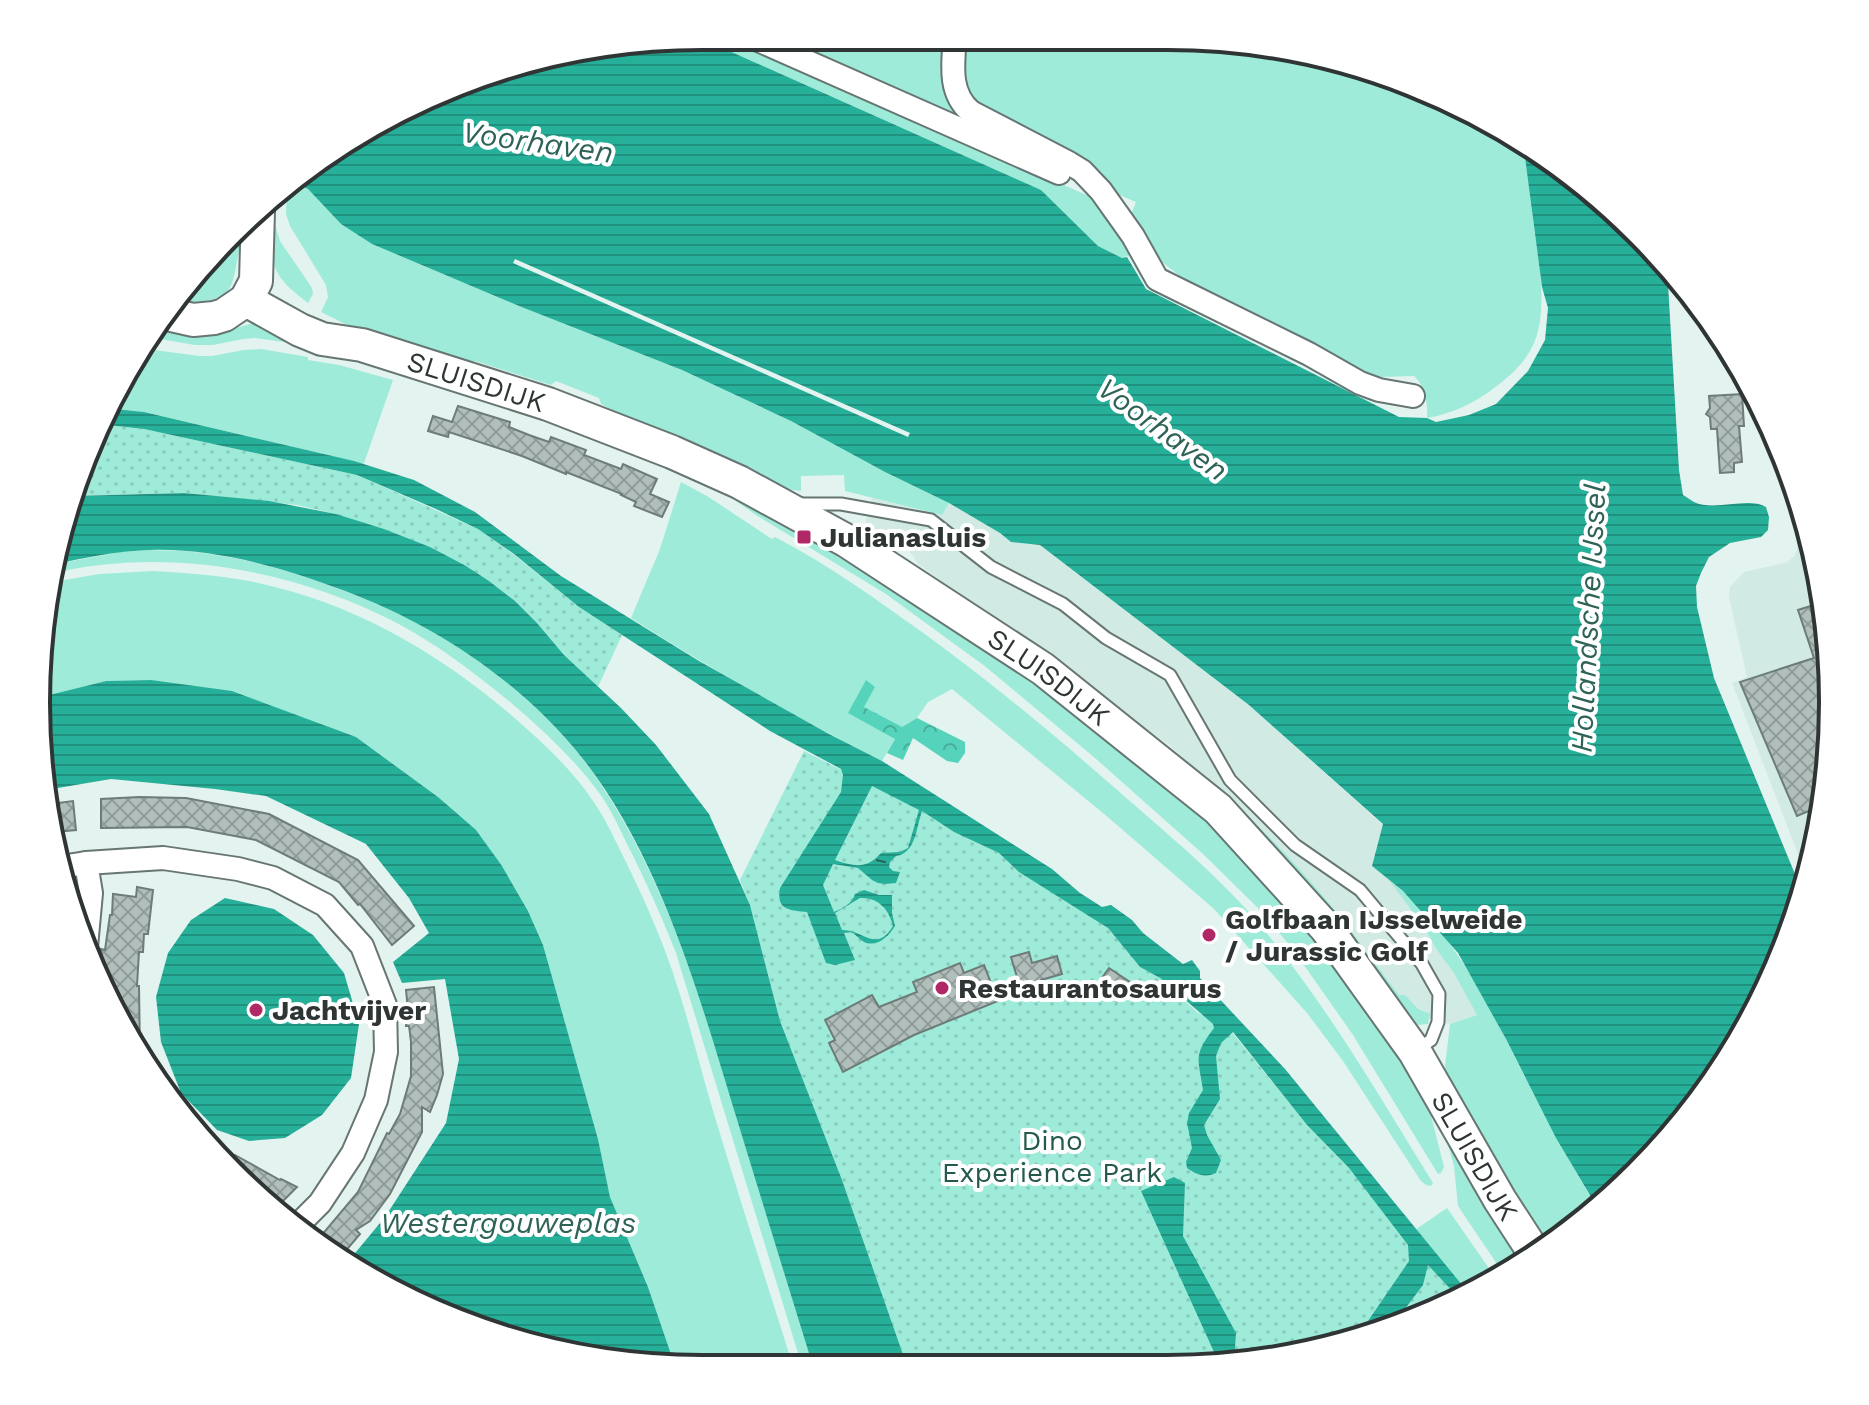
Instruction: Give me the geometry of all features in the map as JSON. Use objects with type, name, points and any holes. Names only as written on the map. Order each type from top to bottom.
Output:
[{"type":"street","points":[[781,50],[1101,191]]},
{"type":"street","points":[[955,50],[954,87],[962,105],[1082,171],[1101,191],[1133,236],[1157,279],[1309,354],[1360,383],[1413,396]]},
{"type":"street","points":[[177,316],[193,320],[224,315],[251,290],[257,226]]},
{"type":"street","name":"SLUISDIJK","points":[[251,290],[329,323],[362,345],[548,404],[739,482],[847,541],[1043,669],[1218,809],[1326,928],[1415,1052],[1529,1245]]},
{"type":"street","points":[[71,865],[163,858],[238,869],[273,878],[325,905],[362,946],[385,1005],[386,1052],[376,1100],[353,1153],[320,1203],[304,1219]]},
{"type":"street","points":[[86,863],[91,893],[88,921]]},
{"type":"lane","points":[[779,504],[841,504],[931,520],[991,567],[1063,604],[1106,638],[1170,675],[1230,780],[1295,845],[1360,890],[1422,964],[1439,994],[1438,1022],[1431,1040],[1415,1052]]},
{"type":"shaded area","points":[[872,498],[941,515],[949,503],[1011,542],[1040,545],[1249,705],[1383,825],[1372,866],[1403,891],[1439,931],[1477,1015],[1450,1024],[1410,1012],[1328,902],[1259,828],[1169,745],[918,564],[909,550],[864,529]]},
{"type":"shaded area","points":[[1796,531],[1813,617],[1819,702],[1813,788],[1800,858],[1732,683],[1747,677],[1729,597],[1730,587],[1744,572],[1785,563],[1794,557],[1797,549]]},
{"type":"green space","points":[[727,50],[763,50],[1102,202],[1132,254],[1122,258],[1098,246],[1041,190]]},
{"type":"green space","points":[[797,50],[949,50],[951,102],[1074,174]]},
{"type":"green space","points":[[964,50],[1209,51],[1335,72],[1455,117],[1525,157],[1541,286],[1541,316],[1534,343],[1522,363],[1487,393],[1454,411],[1427,418],[1425,395],[1414,376],[1381,377],[1362,370],[1185,280],[1162,262],[1126,213],[1131,215],[1136,202],[1112,192],[979,107],[963,86]]},
{"type":"green space","points":[[303,186],[341,224],[372,244],[682,370],[791,421],[949,503],[942,515],[845,491],[844,475],[801,476],[801,491],[785,489],[654,434],[601,404],[599,398],[556,381],[551,385],[475,361],[469,366],[359,331],[321,312],[328,297],[326,285],[290,226],[287,200]]},
{"type":"green space","points":[[272,215],[280,241],[312,288],[313,294],[308,303],[285,283],[275,266]]},
{"type":"green space","points":[[237,245],[240,246],[228,290],[217,298],[188,301]]},
{"type":"green space","points":[[264,323],[291,333],[284,342],[255,338],[195,345],[161,339],[167,330],[182,334],[185,331],[223,332]]},
{"type":"green space","points":[[261,349],[308,357],[308,360],[393,380],[363,466],[353,461],[144,412],[119,409],[154,350],[212,356]]},
{"type":"green space","points":[[112,425],[144,429],[357,475],[478,529],[579,607],[622,635],[598,687],[515,601],[489,581],[430,547],[336,514],[297,505],[184,493],[84,496]]},
{"type":"green space","points":[[707,481],[771,516],[771,520],[810,541],[814,539],[876,575],[1049,690],[1209,820],[1326,947],[1424,1088],[1444,1167],[1441,1173],[1438,1174],[1353,1035],[1292,948],[1258,908],[1203,854],[986,667],[886,594],[756,515]]},
{"type":"green space","points":[[681,482],[772,539],[775,537],[833,571],[947,650],[1061,741],[1212,875],[1265,931],[1311,991],[1433,1183],[1431,1186],[1421,1181],[1343,1061],[1307,1013],[1214,909],[952,689],[928,702],[917,718],[902,727],[882,761],[755,693],[631,618],[660,549]]},
{"type":"green space","points":[[189,551],[255,563],[314,580],[388,609],[458,647],[492,671],[553,725],[579,754],[602,786],[644,859],[692,976],[810,1355],[799,1355],[676,953],[617,824],[591,782],[539,727],[473,673],[413,632],[357,604],[271,576],[227,568],[138,562],[64,571],[66,562],[120,552]]},
{"type":"green space","points":[[153,571],[225,577],[286,590],[355,615],[420,649],[481,690],[533,734],[575,777],[609,827],[667,955],[789,1355],[671,1354],[648,1287],[610,1197],[598,1139],[543,945],[502,866],[438,797],[356,737],[151,680],[106,681],[50,695],[51,660],[62,581],[99,574]]},
{"type":"green space","points":[[866,680],[875,687],[864,707],[902,727],[917,718],[965,742],[965,753],[958,763],[947,761],[913,738],[903,760],[887,753],[895,739],[848,713]]},
{"type":"green space","points":[[1166,747],[1180,758],[1186,768],[1190,763],[1279,847],[1337,913],[1399,995],[1405,995],[1418,1009],[1430,1014],[1428,1024],[1417,1025],[1402,1016],[1164,752]]},
{"type":"green space","name":"Dino Experience Park","points":[[804,751],[999,853],[1108,928],[1140,967],[1160,978],[1197,1012],[1232,1032],[1307,1125],[1349,1168],[1452,1290],[1335,1333],[1252,1349],[1166,1355],[903,1355],[842,1180],[780,1021],[750,905],[740,880]]},
{"type":"green space","points":[[1389,880],[1430,919],[1464,964],[1591,1198],[1536,1240],[1446,1079],[1450,1024],[1477,1015],[1422,924]]},
{"type":"green space","points":[[1444,1131],[1520,1251],[1498,1265],[1458,1206],[1454,1166]]},
{"type":"green space","points":[[1447,1208],[1490,1270],[1462,1285],[1415,1230]]},
{"type":"water","points":[[727,50],[1041,190],[1098,246],[1122,258],[1127,257],[1146,289],[1399,417],[1427,418],[1436,422],[1469,415],[1496,404],[1528,371],[1545,340],[1548,308],[1542,287],[1525,157],[1597,212],[1668,286],[1683,495],[1702,505],[1758,504],[1766,507],[1769,517],[1768,530],[1761,537],[1730,543],[1709,557],[1696,586],[1697,607],[1714,678],[1796,875],[1769,952],[1732,1029],[1684,1100],[1657,1133],[1591,1198],[1556,1138],[1458,953],[1403,891],[1372,866],[1383,824],[1249,705],[1040,545],[1011,542],[949,503],[791,421],[682,370],[372,244],[341,224],[303,187],[376,137],[414,117],[493,85],[534,72],[617,56],[660,51]]},
{"type":"water","points":[[119,409],[144,412],[354,461],[414,480],[475,512],[561,576],[699,661],[882,761],[1052,869],[1102,907],[1111,905],[1183,964],[1192,960],[1200,971],[1200,978],[1285,1069],[1462,1284],[1451,1290],[1428,1265],[1423,1285],[1405,1309],[1367,1323],[1409,1261],[1408,1245],[1349,1168],[1307,1125],[1233,1032],[1221,1043],[1216,1056],[1220,1099],[1204,1125],[1221,1160],[1216,1173],[1212,1175],[1201,1175],[1187,1168],[1186,1162],[1192,1148],[1187,1123],[1189,1113],[1203,1090],[1200,1051],[1214,1028],[1213,1024],[1160,978],[1140,967],[1108,928],[1019,872],[999,853],[954,832],[922,811],[908,850],[890,862],[889,867],[893,871],[900,872],[896,883],[878,883],[858,868],[833,864],[823,885],[834,912],[864,890],[892,895],[895,926],[886,937],[873,943],[864,942],[852,932],[844,933],[855,960],[835,965],[826,963],[807,912],[785,908],[779,895],[780,888],[841,792],[841,769],[770,731],[579,607],[478,529],[357,475],[144,429],[112,425]],"holes":[[[872,786],[919,810],[908,848],[900,852],[881,853],[871,862],[860,865],[835,860]],[[860,898],[882,905],[889,914],[893,926],[881,938],[869,938],[842,930],[835,913]]]},
{"type":"water","points":[[184,493],[269,501],[336,514],[430,547],[466,566],[515,601],[564,655],[621,708],[656,745],[709,814],[750,905],[780,1021],[842,1180],[903,1355],[810,1355],[703,1009],[669,916],[650,870],[602,785],[550,722],[498,676],[439,636],[377,604],[298,575],[224,556],[175,550],[125,552],[66,562],[84,496]]},
{"type":"water","name":"Westergouweplas","points":[[151,680],[232,691],[356,737],[438,797],[476,830],[502,866],[543,945],[598,1139],[610,1197],[648,1287],[671,1354],[617,1349],[534,1333],[414,1288],[354,1254],[385,1217],[446,1123],[459,1059],[445,979],[402,983],[393,962],[429,933],[409,898],[366,844],[266,796],[111,779],[56,788],[50,695],[106,681]]},
{"type":"water","name":"Jachtvijver","points":[[225,898],[274,909],[313,935],[344,973],[359,1024],[351,1078],[322,1115],[285,1138],[249,1141],[217,1130],[181,1093],[161,1042],[156,997],[168,953],[191,920]]},
{"type":"water","points":[[1174,1177],[1185,1183],[1183,1236],[1236,1333],[1235,1351],[1215,1353],[1141,1191]]},
{"type":"pier","points":[[515,259],[910,433],[908,437],[513,263]]},
{"type":"building","points":[[1742,395],[1744,426],[1739,426],[1742,462],[1734,463],[1734,472],[1720,473],[1717,429],[1711,429],[1710,417],[1706,414],[1710,408],[1709,396]]},
{"type":"building","points":[[458,406],[510,422],[509,427],[549,442],[551,437],[586,450],[584,455],[621,469],[623,464],[657,479],[650,494],[669,502],[662,517],[634,506],[636,502],[622,494],[566,472],[449,432],[448,437],[428,431],[433,416],[452,422]]},
{"type":"building","points":[[1811,606],[1818,660],[1819,702],[1818,745],[1809,811],[1797,816],[1740,682],[1814,658],[1798,610]]},
{"type":"building","points":[[186,798],[269,814],[358,860],[414,926],[392,945],[339,882],[256,840],[187,827],[101,828],[101,799]]},
{"type":"building","points":[[73,801],[76,830],[63,831],[58,803]]},
{"type":"building","points":[[137,887],[153,890],[148,934],[144,934],[143,952],[139,952],[140,1033],[101,953],[101,949],[105,950],[113,894],[136,897]]},
{"type":"building","points":[[1029,952],[1032,963],[1057,956],[1062,974],[1041,980],[1044,988],[1022,994],[1011,957]]},
{"type":"building","points":[[960,963],[964,973],[984,965],[998,1001],[914,1035],[843,1072],[829,1043],[835,1040],[825,1020],[872,995],[879,1007],[917,992],[913,982]]},
{"type":"building","points":[[1109,968],[1130,982],[1117,1001],[1096,986]]},
{"type":"building","points":[[434,987],[443,1074],[430,1112],[422,1107],[422,1132],[390,1194],[370,1221],[356,1230],[360,1234],[347,1249],[323,1233],[358,1192],[387,1133],[400,1114],[411,1076],[406,990]]},
{"type":"building","points":[[235,1155],[297,1187],[283,1201]]},
{"type":"ferry route","points":[[876,860],[889,863]]},
{"type":"place","name":"Julianasluis","points":[[804,537]]},
{"type":"place","name":"Golfbaan IJsselweide / Jurassic Golf","points":[[1209,935]]},
{"type":"place","name":"Restaurantosaurus","points":[[942,988]]},
{"type":"place","name":"Jachtvijver","points":[[256,1010]]},
{"type":"water label","name":"Voorhaven","points":[[538,142]]},
{"type":"water label","name":"Voorhaven","points":[[1163,429]]},
{"type":"water label","name":"Hollandsche IJssel","points":[[1588,618]]}]
